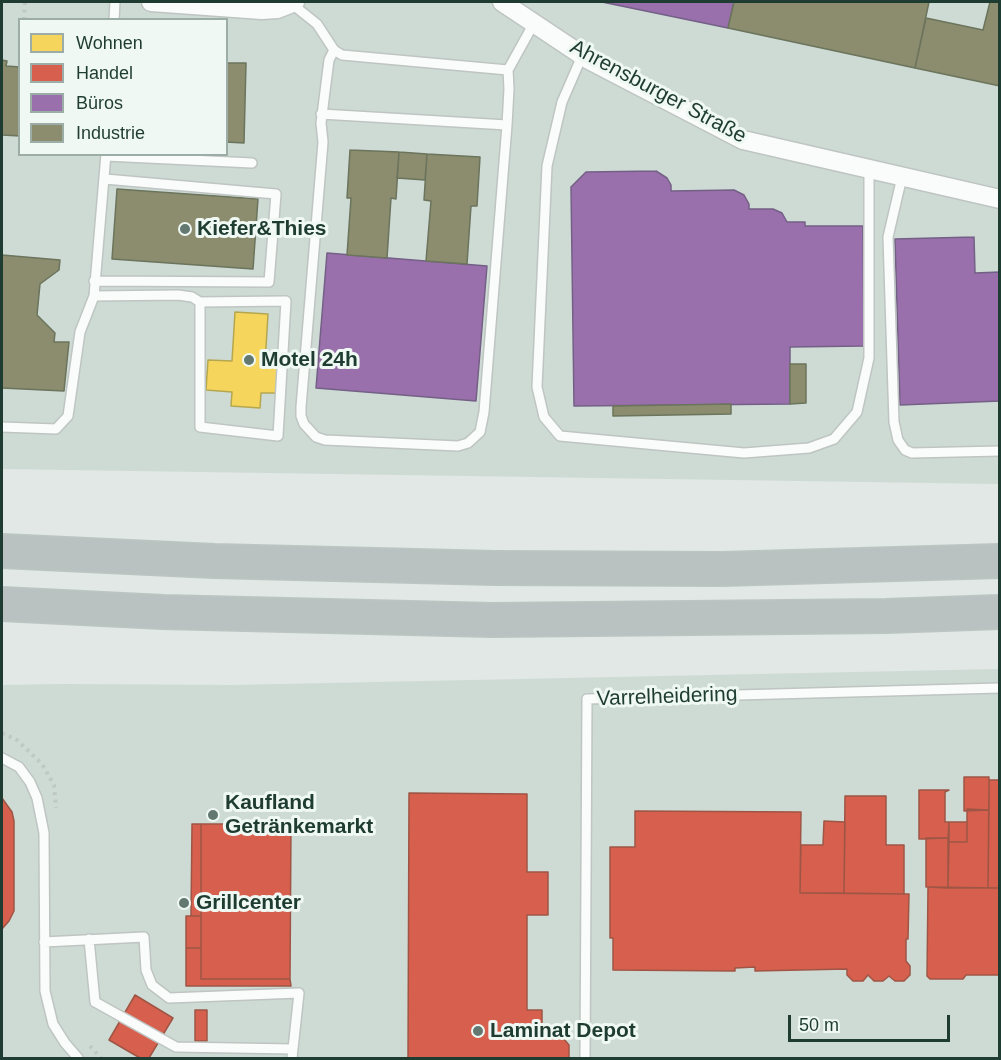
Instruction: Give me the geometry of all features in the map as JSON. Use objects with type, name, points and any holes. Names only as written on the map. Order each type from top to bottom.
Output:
[{"type":"highway","points":[[2,551],[214,561],[507,568],[722,568],[999,561]]},
{"type":"highway","points":[[2,604],[163,612],[492,620],[886,616],[999,612]]},
{"type":"street","points":[[151,2],[262,10],[277,9],[294,3]]},
{"type":"street","name":"Ahrensburger Straße","points":[[502,2],[582,56],[743,140],[999,199]]},
{"type":"lane","points":[[114,18],[115,2]]},
{"type":"lane","points":[[294,3],[317,24],[334,50],[342,55],[508,70]]},
{"type":"lane","points":[[334,50],[329,60],[321,114],[323,142],[301,416],[310,432],[325,440],[458,446],[468,443],[480,432],[484,412],[507,125],[508,70],[534,23]]},
{"type":"lane","points":[[582,56],[562,102],[547,166],[537,387],[544,417],[560,436],[744,453],[809,448],[834,439],[857,412],[869,358],[869,169]]},
{"type":"lane","points":[[321,114],[507,125]]},
{"type":"lane","points":[[2,427],[56,429],[68,416],[80,332],[94,296],[106,156]]},
{"type":"lane","points":[[122,156],[252,164]]},
{"type":"lane","points":[[902,177],[888,237],[894,422],[898,440],[905,450],[912,453],[999,451]]},
{"type":"lane","points":[[94,281],[268,282],[276,194],[105,179]]},
{"type":"lane","points":[[94,296],[178,295],[192,297],[200,302],[286,301],[278,435],[200,427],[200,302]]},
{"type":"lane","name":"Varrelheidering","points":[[585,1059],[587,699],[999,688]]},
{"type":"lane","points":[[2,758],[19,767],[30,782],[37,798],[44,833],[45,991],[54,1024],[78,1059]]},
{"type":"lane","points":[[2,767],[19,767]]},
{"type":"lane","points":[[44,942],[89,939],[144,937],[146,970],[152,985],[169,998],[299,993],[293,1054],[176,1047],[95,1002],[89,939]]},
{"type":"path","points":[[24,18],[25,2]]},
{"type":"shaded area","points":[[2,2],[999,2],[999,484],[2,469]]},
{"type":"shaded area","points":[[999,669],[999,1058],[2,1058],[2,685],[233,685]]},
{"type":"building: Wohnen","name":"Motel 24h","points":[[235,312],[268,314],[265,364],[279,366],[277,393],[261,393],[260,408],[231,406],[232,392],[206,390],[208,360],[232,361]]},
{"type":"building: Handel","points":[[964,777],[989,777],[989,810],[964,811]]},
{"type":"building: Handel","points":[[989,780],[1000,780],[1000,888],[988,888]]},
{"type":"building: Handel","points":[[919,790],[949,790],[945,792],[945,822],[949,822],[948,838],[919,839]]},
{"type":"building: Handel","points":[[409,793],[527,794],[527,872],[548,872],[548,915],[527,915],[527,1010],[542,1010],[542,1031],[538,1031],[538,1038],[563,1038],[569,1045],[569,1058],[408,1058]]},
{"type":"building: Handel","points":[[845,796],[886,796],[886,845],[904,845],[904,894],[844,893]]},
{"type":"building: Handel","points":[[2,798],[12,812],[14,821],[14,911],[2,929]]},
{"type":"building: Handel","points":[[967,809],[989,810],[988,888],[948,888],[949,842],[967,842]]},
{"type":"building: Handel","points":[[635,811],[801,812],[800,893],[909,894],[906,961],[910,966],[910,975],[904,981],[895,981],[889,976],[883,981],[874,981],[868,975],[863,981],[853,981],[847,975],[847,969],[755,971],[755,967],[735,968],[735,971],[613,970],[613,938],[610,938],[610,847],[635,847]]},
{"type":"building: Handel","points":[[824,821],[845,822],[844,893],[800,893],[801,845],[823,845]]},
{"type":"building: Handel","points":[[949,822],[967,822],[967,842],[949,842]]},
{"type":"building: Handel","points":[[192,824],[201,824],[201,916],[191,916]]},
{"type":"building: Handel","points":[[201,824],[291,824],[290,979],[201,979]]},
{"type":"building: Handel","points":[[926,838],[948,838],[948,888],[926,887]]},
{"type":"building: Handel","points":[[928,887],[1000,888],[1000,975],[966,975],[963,979],[930,979],[927,976]]},
{"type":"building: Handel","points":[[186,916],[201,916],[201,948],[186,948]]},
{"type":"building: Handel","points":[[186,948],[201,948],[201,979],[290,979],[291,986],[186,986]]},
{"type":"building: Handel","points":[[135,995],[173,1018],[149,1058],[140,1058],[109,1040]]},
{"type":"building: Handel","points":[[195,1010],[207,1010],[207,1041],[195,1041]]},
{"type":"building: Büros","points":[[602,2],[734,2],[728,28]]},
{"type":"building: Büros","points":[[656,171],[667,178],[671,191],[734,190],[744,195],[749,209],[773,209],[782,213],[787,222],[805,222],[805,226],[863,226],[864,346],[790,347],[790,404],[574,406],[571,187],[586,172]]},
{"type":"building: Büros","points":[[974,237],[975,273],[1000,272],[1000,401],[900,405],[895,239]]},
{"type":"building: Büros","points":[[327,253],[487,266],[476,401],[316,388]]},
{"type":"building: Industrie","points":[[734,2],[929,2],[915,68],[728,28]]},
{"type":"building: Industrie","points":[[990,2],[1000,2],[1000,86],[915,68],[926,18],[983,30]]},
{"type":"building: Industrie","points":[[2,60],[7,61],[6,66],[18,67],[18,136],[2,135]]},
{"type":"building: Industrie","points":[[228,63],[246,63],[244,143],[228,142]]},
{"type":"building: Industrie","points":[[350,150],[399,152],[396,199],[391,198],[387,258],[347,255],[351,198],[347,198]]},
{"type":"building: Industrie","points":[[399,152],[427,154],[425,180],[397,178]]},
{"type":"building: Industrie","points":[[427,154],[480,157],[477,206],[471,206],[467,264],[426,261],[431,201],[424,200]]},
{"type":"building: Industrie","name":"Kiefer&Thies","points":[[117,189],[258,199],[253,269],[112,259]]},
{"type":"building: Industrie","points":[[2,255],[60,260],[59,270],[40,284],[37,315],[55,333],[54,342],[69,342],[64,391],[2,388]]},
{"type":"building: Industrie","points":[[790,364],[806,364],[806,403],[790,404]]},
{"type":"building: Industrie","points":[[731,404],[731,414],[613,416],[613,406]]},
{"type":"place","name":"Kiefer&Thies","points":[[185,229]]},
{"type":"place","name":"Motel 24h","points":[[249,360]]},
{"type":"place","name":"Kaufland Getränkemarkt","points":[[213,815]]},
{"type":"place","name":"Grillcenter","points":[[184,903]]},
{"type":"place","name":"Laminat Depot","points":[[478,1031]]}]
